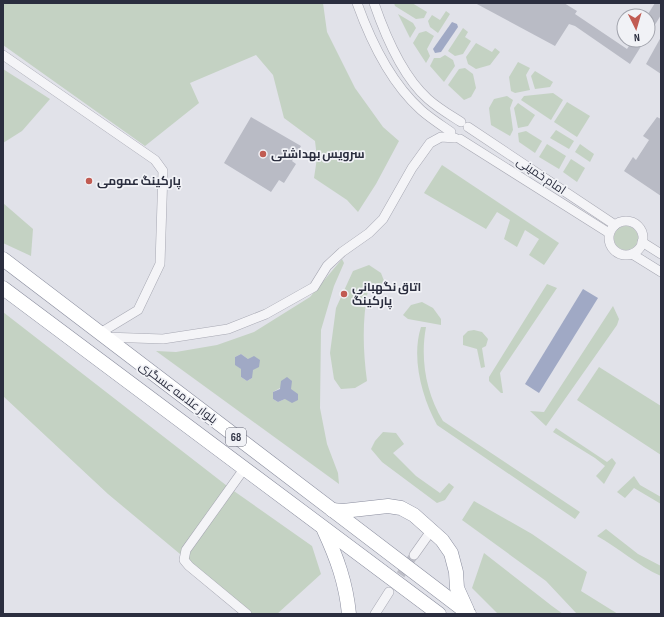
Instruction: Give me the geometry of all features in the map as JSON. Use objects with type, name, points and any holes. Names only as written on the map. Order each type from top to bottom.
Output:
[{"type":"highway","name":"بلوار علامه عسگری","points":[[3,259],[469,614]]},
{"type":"highway","points":[[3,288],[14,286],[18,282],[18,270]]},
{"type":"highway","name":"بلوار علامه عسگری","points":[[3,288],[439,614]]},
{"type":"highway","points":[[332,510],[343,511],[388,506],[401,508],[414,515],[431,532],[442,540],[451,554],[456,572],[457,588],[469,614]]},
{"type":"highway","points":[[323,528],[343,576],[347,590],[349,614]]},
{"type":"street","name":"امام خمینی","points":[[357,3],[377,51],[396,84],[422,110],[455,136],[609,233]]},
{"type":"street","name":"امام خمینی","points":[[374,3],[394,51],[419,89],[428,99],[615,225]]},
{"type":"street","points":[[3,55],[155,160],[163,171],[160,264],[138,310],[103,335]]},
{"type":"street","points":[[103,335],[163,339],[228,329],[266,314],[314,287],[327,266],[342,252],[369,233],[383,219],[412,168],[430,143],[441,136],[455,136],[467,135],[464,124],[454,124],[455,136]]},
{"type":"street","points":[[625,221],[635,224],[642,232],[642,242],[640,248],[632,254],[621,255],[612,249],[609,233],[615,225],[625,221]]},
{"type":"street","points":[[642,242],[661,254]]},
{"type":"street","points":[[632,254],[661,272]]},
{"type":"street","points":[[244,469],[186,550],[184,560],[189,566],[247,614]]},
{"type":"street","points":[[414,555],[431,532]]},
{"type":"street","points":[[375,614],[389,592]]},
{"type":"green space","points":[[3,3],[323,3],[327,32],[355,88],[383,127],[399,141],[376,184],[358,212],[347,200],[314,178],[317,158],[315,141],[284,118],[273,75],[256,55],[190,83],[199,103],[145,146],[3,45]]},
{"type":"green space","points":[[394,3],[412,3],[427,12],[424,18],[416,19],[395,6]]},
{"type":"green space","points":[[446,11],[450,14],[438,33],[430,27],[428,21],[432,15],[440,20]]},
{"type":"green space","points":[[398,14],[413,23],[416,28],[410,38]]},
{"type":"green space","points":[[463,28],[468,32],[465,37],[471,41],[463,54],[455,56],[448,51]]},
{"type":"green space","points":[[426,31],[434,36],[427,49],[430,56],[426,63],[413,43],[419,33]]},
{"type":"green space","points":[[476,43],[492,52],[495,48],[500,52],[490,65],[476,69],[468,64],[466,57]]},
{"type":"green space","points":[[445,55],[453,60],[455,66],[444,82],[430,66],[434,58],[440,58]]},
{"type":"green space","points":[[518,62],[530,68],[526,75],[530,90],[515,93],[511,91],[509,77]]},
{"type":"green space","points":[[465,68],[473,74],[476,88],[471,97],[464,100],[448,85],[459,69]]},
{"type":"green space","points":[[3,69],[50,99],[22,131],[3,143]]},
{"type":"green space","points":[[535,71],[553,82],[550,87],[535,89],[531,76]]},
{"type":"green space","points":[[553,93],[563,100],[551,120],[521,100],[524,96]]},
{"type":"green space","points":[[507,96],[513,100],[510,108],[513,130],[510,136],[491,125],[489,108],[494,99]]},
{"type":"green space","points":[[567,102],[590,116],[577,137],[554,122]]},
{"type":"green space","points":[[518,103],[535,115],[528,126],[518,128],[514,108]]},
{"type":"green space","points":[[556,130],[574,141],[569,149],[550,138]]},
{"type":"green space","points":[[526,131],[542,141],[535,153],[519,142],[518,133]]},
{"type":"green space","points":[[547,144],[566,156],[559,169],[539,157]]},
{"type":"green space","points":[[580,144],[594,154],[590,162],[575,152]]},
{"type":"green space","points":[[571,159],[585,168],[577,182],[563,172]]},
{"type":"green space","points":[[442,165],[559,243],[544,265],[529,255],[539,239],[525,230],[517,247],[504,239],[510,220],[497,212],[486,229],[424,193]]},
{"type":"green space","points":[[3,203],[33,229],[31,256],[3,243]]},
{"type":"green space","points":[[626,226],[635,229],[638,238],[635,247],[626,250],[617,247],[614,238],[617,229]]},
{"type":"green space","points":[[342,259],[344,263],[334,286],[321,330],[320,408],[327,444],[338,473],[339,484],[156,351],[176,352],[217,345],[254,332],[310,297]],"holes":[[[241,354],[248,359],[252,378],[247,381],[241,377],[241,369],[235,357]],[[280,388],[285,399],[278,402],[273,399],[273,392]]]},
{"type":"green space","points":[[369,265],[381,273],[388,291],[368,290],[364,336],[367,381],[355,388],[341,389],[334,379],[330,353],[336,308],[353,271]]},
{"type":"green space","points":[[547,284],[557,288],[500,373],[503,393],[501,393],[489,381],[489,377]]},
{"type":"green space","points":[[422,302],[433,308],[441,319],[441,325],[408,319],[403,315],[411,305]]},
{"type":"green space","points":[[613,306],[619,319],[617,325],[546,426],[530,411],[544,412]]},
{"type":"green space","points":[[3,312],[231,489],[312,546],[321,574],[277,614],[252,614],[108,494],[3,396]]},
{"type":"green space","points":[[421,327],[426,327],[424,339],[424,363],[426,376],[432,399],[443,421],[580,512],[575,519],[437,425],[427,402],[420,377],[417,351]]},
{"type":"green space","points":[[474,330],[482,332],[488,339],[486,346],[482,348],[485,367],[481,368],[477,349],[463,345],[463,336],[468,331]]},
{"type":"green space","points":[[599,367],[661,406],[661,455],[577,400]]},
{"type":"green space","points":[[556,428],[607,462],[612,458],[616,463],[604,484],[596,476],[605,466],[595,458],[553,432]]},
{"type":"green space","points":[[383,432],[396,433],[404,444],[393,453],[416,476],[440,493],[449,483],[454,487],[445,500],[437,503],[382,462],[371,449],[375,441]]},
{"type":"green space","points":[[634,476],[640,485],[661,497],[661,504],[634,488],[625,498],[617,492]]},
{"type":"green space","points":[[474,501],[532,534],[587,572],[581,591],[618,614],[577,614],[546,581],[462,520]]},
{"type":"green space","points":[[606,529],[638,554],[661,566],[661,576],[644,567],[597,536]]},
{"type":"green space","points":[[484,553],[563,614],[498,614],[472,588]]},
{"type":"water","points":[[452,22],[457,24],[458,27],[441,52],[435,53],[433,49]]},
{"type":"water","points":[[583,289],[598,298],[539,393],[525,384]]},
{"type":"water","points":[[241,354],[248,359],[254,356],[260,360],[259,367],[253,370],[252,378],[247,381],[241,377],[241,369],[235,365],[235,357]]},
{"type":"water","points":[[287,377],[292,381],[291,389],[298,394],[298,400],[292,403],[285,399],[278,402],[273,399],[273,392],[280,389],[281,381]]},
{"type":"building","points":[[475,3],[564,3],[577,11],[575,14],[616,42],[616,48],[640,48],[630,64],[575,26],[569,24],[555,46]]},
{"type":"building","points":[[655,3],[661,3],[661,15],[656,23],[656,8],[652,8]]},
{"type":"building","points":[[661,37],[661,74],[646,64]]},
{"type":"building","name":"سرویس بهداشتی","points":[[251,117],[301,146],[292,161],[296,164],[284,183],[279,180],[271,192],[224,163]]},
{"type":"building","points":[[657,117],[661,119],[661,196],[624,171],[633,157],[636,160],[649,140],[643,136]]},
{"type":"tunnel","points":[[393,586],[414,555]]},
{"type":"place","name":"سرویس بهداشتی","points":[[263,154]]},
{"type":"place","name":"پارکینگ عمومی","points":[[89,181]]},
{"type":"place","name":"اتاق نگهبانی پارکینگ","points":[[344,294]]}]
